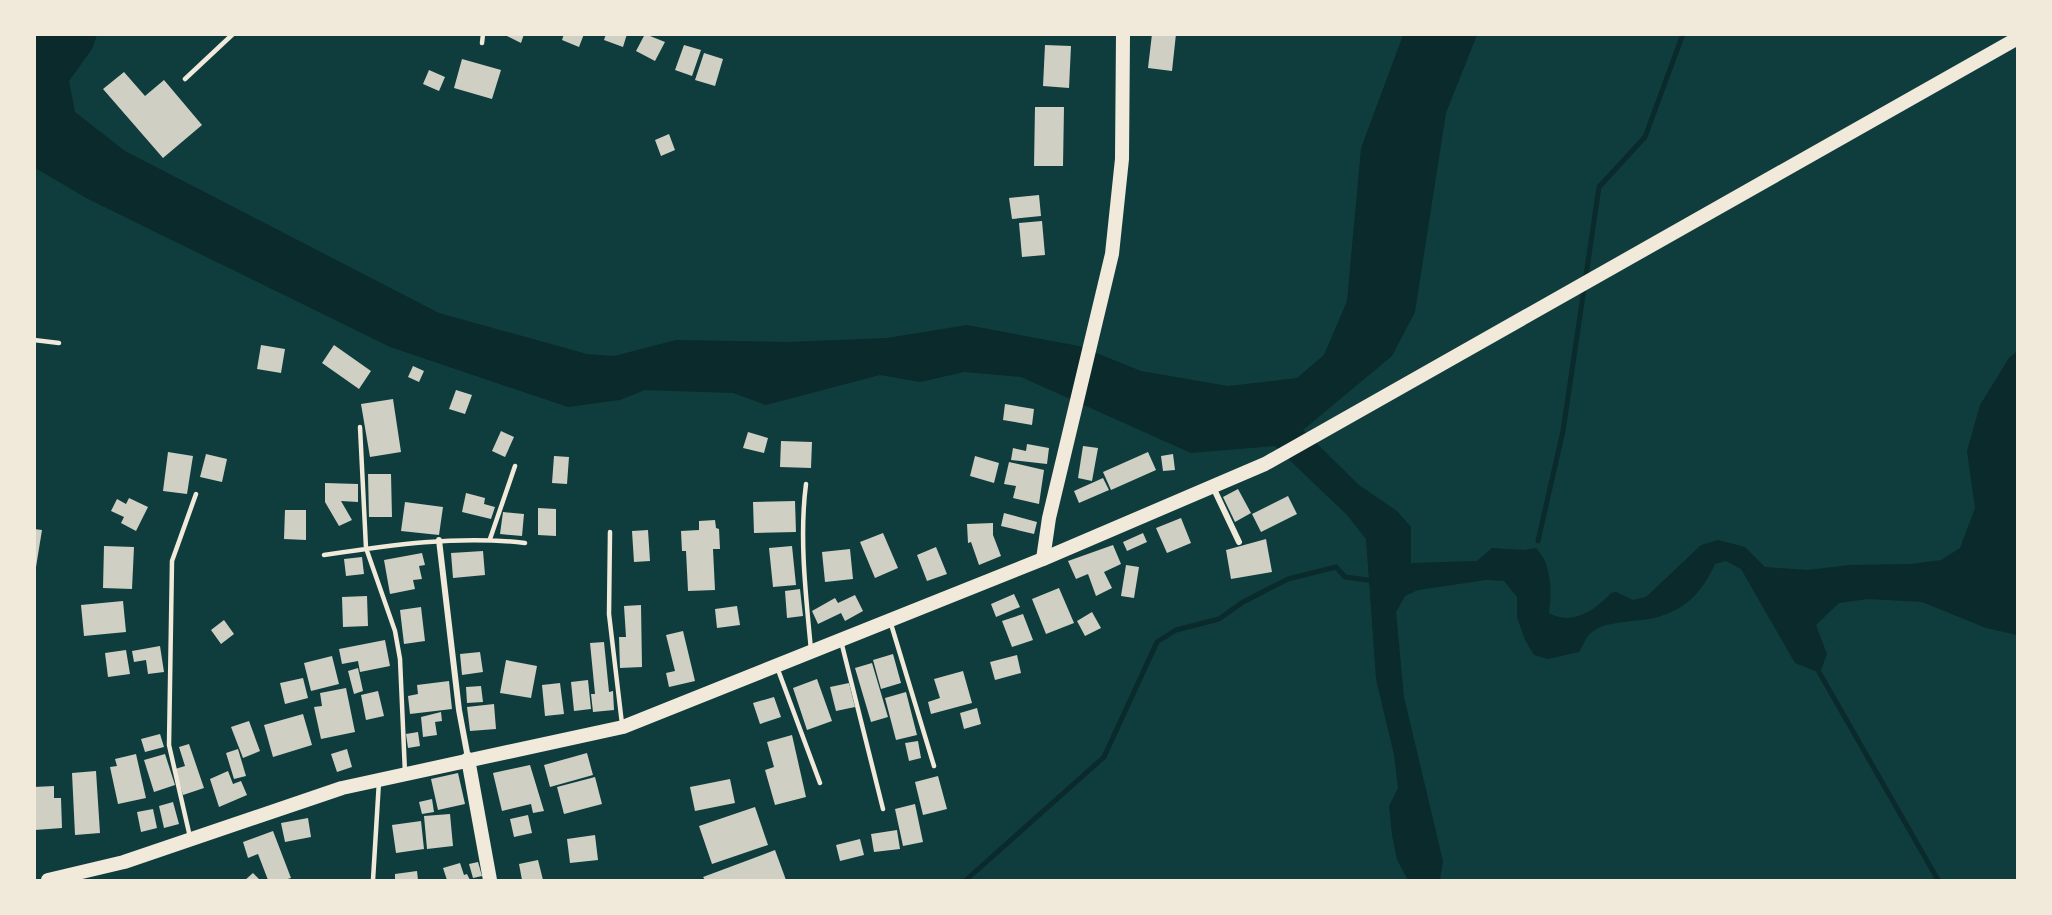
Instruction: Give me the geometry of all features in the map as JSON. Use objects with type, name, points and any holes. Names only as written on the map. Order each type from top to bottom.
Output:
[{"type":"main road","points":[[1043,559],[1049,518],[1112,254],[1120,171],[1123,34]]},
{"type":"main road","points":[[54,880],[124,862],[342,788],[468,759],[530,749],[623,726],[777,667],[1043,559],[1276,459],[2015,40]]},
{"type":"main road","points":[[468,759],[490,880]]},
{"type":"street","points":[[1212,486],[1239,542]]},
{"type":"street","points":[[439,540],[459,710],[468,759]]},
{"type":"lane","points":[[185,79],[232,34]]},
{"type":"lane","points":[[482,43],[483,34]]},
{"type":"lane","points":[[34,340],[59,343]]},
{"type":"lane","points":[[360,427],[366,548],[396,631],[400,659],[405,773]]},
{"type":"lane","points":[[490,539],[515,466]]},
{"type":"lane","points":[[806,484],[806,590],[811,653]]},
{"type":"lane","points":[[191,839],[169,745],[172,561],[196,494]]},
{"type":"lane","points":[[610,532],[609,614],[623,726]]},
{"type":"lane","points":[[324,555],[439,540],[490,539],[525,543]]},
{"type":"lane","points":[[890,621],[934,766]]},
{"type":"lane","points":[[842,641],[883,809]]},
{"type":"lane","points":[[777,667],[819,783]]},
{"type":"lane","points":[[373,880],[379,779]]},
{"type":"water","points":[[35,35],[97,35],[92,49],[69,81],[75,112],[125,151],[439,313],[587,354],[614,356],[676,340],[787,342],[887,338],[967,325],[1079,346],[1141,371],[1228,386],[1297,378],[1324,355],[1347,301],[1361,148],[1403,35],[1477,35],[1446,113],[1415,312],[1392,356],[1303,430],[1359,485],[1397,511],[1411,527],[1411,563],[1477,561],[1492,548],[1524,550],[1536,548],[1545,562],[1550,579],[1549,613],[1566,618],[1590,611],[1611,593],[1616,592],[1633,600],[1646,597],[1701,545],[1718,540],[1745,547],[1765,567],[1807,570],[1941,560],[1960,548],[1975,508],[1967,451],[1980,405],[2009,358],[2017,351],[2017,635],[1986,628],[1922,602],[1868,599],[1839,603],[1816,625],[1827,654],[1820,673],[1795,663],[1741,569],[1726,561],[1715,564],[1701,589],[1683,606],[1660,616],[1601,627],[1590,634],[1579,652],[1548,659],[1534,655],[1525,640],[1517,617],[1517,597],[1504,581],[1486,580],[1418,590],[1405,596],[1396,612],[1404,697],[1443,861],[1440,880],[1408,880],[1397,860],[1392,835],[1389,806],[1398,788],[1394,755],[1376,679],[1366,539],[1347,515],[1275,446],[1191,453],[1021,377],[964,372],[920,382],[880,375],[766,405],[733,393],[645,390],[620,400],[568,407],[390,347],[88,199],[35,168]]},
{"type":"building","points":[[503,34],[524,34],[521,43]]},
{"type":"building","points":[[564,34],[584,34],[579,47],[562,40]]},
{"type":"building","points":[[606,34],[627,34],[623,47],[604,40]]},
{"type":"building","points":[[645,34],[665,42],[655,61],[636,51]]},
{"type":"building","points":[[1152,34],[1176,34],[1172,71],[1148,68]]},
{"type":"building","points":[[684,45],[701,50],[692,76],[675,70]]},
{"type":"building","points":[[1045,45],[1071,46],[1069,88],[1043,86]]},
{"type":"building","points":[[704,53],[723,59],[715,86],[695,80]]},
{"type":"building","points":[[462,59],[501,70],[492,99],[454,88]]},
{"type":"building","points":[[429,70],[445,77],[439,91],[423,84]]},
{"type":"building","points":[[124,72],[145,96],[164,80],[202,125],[163,158],[103,89]]},
{"type":"building","points":[[1035,107],[1064,107],[1063,166],[1034,166]]},
{"type":"building","points":[[669,134],[675,150],[661,156],[655,140]]},
{"type":"building","points":[[1039,195],[1041,216],[1012,219],[1009,198]]},
{"type":"building","points":[[1042,221],[1045,255],[1022,257],[1019,223]]},
{"type":"building","points":[[261,345],[285,349],[281,373],[257,369]]},
{"type":"building","points":[[334,345],[371,371],[359,389],[322,363]]},
{"type":"building","points":[[413,366],[424,371],[419,382],[408,377]]},
{"type":"building","points":[[456,390],[472,395],[465,414],[449,409]]},
{"type":"building","points":[[393,399],[401,452],[370,457],[361,404]]},
{"type":"building","points":[[1005,404],[1034,409],[1032,425],[1003,420]]},
{"type":"building","points":[[501,431],[514,437],[505,457],[492,451]]},
{"type":"building","points":[[748,432],[768,438],[764,453],[743,448]]},
{"type":"building","points":[[781,441],[812,442],[811,468],[780,467]]},
{"type":"building","points":[[1027,444],[1049,448],[1047,464],[1011,460],[1013,448],[1026,451]]},
{"type":"building","points":[[1083,446],[1098,448],[1092,481],[1078,478]]},
{"type":"building","points":[[168,452],[193,456],[187,494],[163,491]]},
{"type":"building","points":[[1148,452],[1156,470],[1111,490],[1103,472]]},
{"type":"building","points":[[206,454],[227,459],[222,482],[200,477]]},
{"type":"building","points":[[1173,454],[1175,470],[1163,471],[1161,456]]},
{"type":"building","points":[[554,456],[569,457],[567,484],[552,483]]},
{"type":"building","points":[[975,456],[999,463],[994,483],[970,476]]},
{"type":"building","points":[[1009,462],[1044,470],[1039,504],[1013,498],[1016,486],[1004,484]]},
{"type":"building","points":[[368,474],[391,474],[392,517],[369,517]]},
{"type":"building","points":[[1103,478],[1109,490],[1079,503],[1074,491]]},
{"type":"building","points":[[325,483],[358,484],[358,502],[341,501],[352,520],[339,526],[325,502]]},
{"type":"building","points":[[1238,489],[1251,513],[1235,522],[1223,497]]},
{"type":"building","points":[[466,493],[485,498],[484,504],[495,507],[491,519],[462,512]]},
{"type":"building","points":[[1288,496],[1297,514],[1261,532],[1252,514]]},
{"type":"building","points":[[129,498],[148,507],[136,531],[121,523],[124,517],[111,511],[117,499],[126,504]]},
{"type":"building","points":[[795,501],[796,532],[754,533],[753,502]]},
{"type":"building","points":[[405,502],[443,507],[439,535],[401,531]]},
{"type":"building","points":[[538,508],[556,509],[556,536],[538,535]]},
{"type":"building","points":[[285,510],[306,510],[306,540],[284,539]]},
{"type":"building","points":[[503,512],[524,514],[522,536],[500,534]]},
{"type":"building","points":[[1004,513],[1037,522],[1034,534],[1001,526]]},
{"type":"building","points":[[1181,518],[1191,543],[1167,553],[1156,528]]},
{"type":"building","points":[[715,520],[716,528],[719,529],[720,549],[713,549],[715,590],[688,591],[686,551],[682,551],[681,531],[699,530],[699,521]]},
{"type":"building","points":[[993,523],[993,535],[1001,556],[979,565],[971,542],[968,543],[967,524]]},
{"type":"building","points":[[34,529],[42,530],[36,567],[34,567]]},
{"type":"building","points":[[648,530],[650,561],[634,562],[632,531]]},
{"type":"building","points":[[883,533],[898,568],[875,578],[860,542]]},
{"type":"building","points":[[1143,533],[1147,542],[1127,551],[1123,542]]},
{"type":"building","points":[[1266,539],[1272,572],[1231,579],[1226,550]]},
{"type":"building","points":[[1113,545],[1121,564],[1104,572],[1112,588],[1096,596],[1088,574],[1076,579],[1068,561]]},
{"type":"building","points":[[104,546],[134,547],[132,589],[103,588]]},
{"type":"building","points":[[792,546],[796,585],[773,587],[769,548]]},
{"type":"building","points":[[936,547],[947,574],[927,581],[917,555]]},
{"type":"building","points":[[850,549],[853,579],[825,582],[822,552]]},
{"type":"building","points":[[483,551],[485,575],[453,578],[451,553]]},
{"type":"building","points":[[422,553],[425,565],[419,566],[422,579],[413,580],[415,589],[390,594],[384,560]]},
{"type":"building","points":[[362,557],[364,574],[346,576],[344,559]]},
{"type":"building","points":[[1126,565],[1139,567],[1134,598],[1121,596]]},
{"type":"building","points":[[1059,588],[1074,623],[1046,634],[1032,599]]},
{"type":"building","points":[[800,589],[803,616],[787,618],[785,591]]},
{"type":"building","points":[[1014,594],[1020,607],[996,617],[991,604]]},
{"type":"building","points":[[855,595],[863,611],[845,621],[841,613],[818,624],[812,611],[835,598],[838,603]]},
{"type":"building","points":[[367,596],[368,626],[343,627],[342,597]]},
{"type":"building","points":[[123,601],[126,632],[84,636],[81,605]]},
{"type":"building","points":[[641,605],[642,667],[620,668],[619,637],[626,637],[624,606]]},
{"type":"building","points":[[737,606],[740,625],[717,628],[715,609]]},
{"type":"building","points":[[421,607],[425,641],[404,644],[400,610]]},
{"type":"building","points":[[1092,612],[1101,628],[1085,636],[1077,621]]},
{"type":"building","points":[[1023,614],[1033,640],[1012,647],[1002,621]]},
{"type":"building","points":[[224,620],[234,634],[221,644],[211,630]]},
{"type":"building","points":[[683,631],[695,681],[669,687],[666,673],[675,671],[666,635]]},
{"type":"building","points":[[385,640],[390,666],[360,672],[358,661],[342,664],[339,649]]},
{"type":"building","points":[[604,642],[609,692],[613,691],[614,710],[593,712],[591,694],[595,694],[590,643]]},
{"type":"building","points":[[160,646],[164,672],[148,674],[146,660],[134,662],[132,651]]},
{"type":"building","points":[[126,650],[130,674],[108,677],[105,653]]},
{"type":"building","points":[[480,652],[483,672],[462,675],[460,654]]},
{"type":"building","points":[[893,654],[901,683],[881,689],[873,660]]},
{"type":"building","points":[[1017,655],[1021,673],[995,680],[990,662]]},
{"type":"building","points":[[332,656],[339,684],[311,691],[304,663]]},
{"type":"building","points":[[506,660],[537,666],[531,698],[500,693]]},
{"type":"building","points":[[872,663],[888,717],[871,722],[855,668]]},
{"type":"building","points":[[358,668],[363,691],[354,694],[348,671]]},
{"type":"building","points":[[963,671],[972,703],[931,714],[928,702],[940,698],[934,679]]},
{"type":"building","points":[[303,678],[308,698],[285,704],[280,683]]},
{"type":"building","points":[[817,679],[832,721],[807,730],[793,688]]},
{"type":"building","points":[[588,680],[591,709],[574,711],[571,682]]},
{"type":"building","points":[[449,681],[452,709],[410,714],[408,696],[418,694],[417,685]]},
{"type":"building","points":[[560,683],[564,714],[545,716],[542,685]]},
{"type":"building","points":[[849,683],[855,707],[836,711],[830,687]]},
{"type":"building","points":[[481,686],[483,702],[467,703],[466,687]]},
{"type":"building","points":[[346,688],[355,732],[321,739],[314,707],[322,706],[320,693]]},
{"type":"building","points":[[378,691],[384,716],[366,720],[361,695]]},
{"type":"building","points":[[906,692],[917,735],[896,740],[885,698]]},
{"type":"building","points":[[774,697],[781,717],[760,724],[753,703]]},
{"type":"building","points":[[494,704],[496,729],[470,731],[467,707]]},
{"type":"building","points":[[977,708],[981,724],[964,729],[960,713]]},
{"type":"building","points":[[441,712],[442,721],[435,722],[437,735],[423,737],[421,717]]},
{"type":"building","points":[[303,714],[312,745],[273,757],[264,725]]},
{"type":"building","points":[[249,721],[260,751],[243,758],[231,727]]},
{"type":"building","points":[[418,732],[420,746],[408,748],[406,734]]},
{"type":"building","points":[[160,734],[164,747],[145,752],[141,739]]},
{"type":"building","points":[[792,735],[806,797],[775,805],[765,770],[774,767],[767,742]]},
{"type":"building","points":[[918,741],[921,758],[909,761],[905,743]]},
{"type":"building","points":[[189,744],[204,788],[183,795],[175,769],[185,766],[179,747]]},
{"type":"building","points":[[238,749],[246,776],[234,779],[226,753]]},
{"type":"building","points":[[347,749],[352,767],[337,772],[331,754]]},
{"type":"building","points":[[587,753],[593,775],[550,787],[544,765]]},
{"type":"building","points":[[136,754],[146,798],[118,804],[110,767],[117,766],[115,759]]},
{"type":"building","points":[[165,754],[175,785],[154,792],[144,760]]},
{"type":"building","points":[[530,765],[544,811],[533,813],[531,804],[502,811],[493,773]]},
{"type":"building","points":[[96,771],[100,833],[75,835],[72,773]]},
{"type":"building","points":[[228,771],[233,784],[241,781],[247,795],[219,807],[210,779]]},
{"type":"building","points":[[458,773],[465,804],[438,810],[431,779]]},
{"type":"building","points":[[938,776],[947,809],[923,815],[915,782]]},
{"type":"building","points":[[595,777],[602,804],[564,814],[557,787]]},
{"type":"building","points":[[730,779],[735,803],[695,811],[690,787]]},
{"type":"building","points":[[54,786],[54,798],[61,798],[62,828],[35,830],[34,787]]},
{"type":"building","points":[[432,799],[434,812],[422,814],[419,802]]},
{"type":"building","points":[[173,802],[179,824],[164,828],[159,806]]},
{"type":"building","points":[[915,804],[923,842],[903,846],[895,809]]},
{"type":"building","points":[[755,807],[768,845],[712,864],[699,826]]},
{"type":"building","points":[[153,809],[157,828],[141,832],[137,812]]},
{"type":"building","points":[[450,814],[453,846],[427,849],[424,816]]},
{"type":"building","points":[[528,815],[532,833],[514,837],[510,819]]},
{"type":"building","points":[[308,818],[311,837],[285,842],[281,823]]},
{"type":"building","points":[[421,821],[424,849],[396,853],[392,825]]},
{"type":"building","points":[[897,830],[900,849],[874,852],[871,834]]},
{"type":"building","points":[[273,831],[291,878],[268,880],[258,854],[248,858],[243,842]]},
{"type":"building","points":[[595,835],[598,860],[570,863],[567,839]]},
{"type":"building","points":[[860,839],[864,855],[840,861],[836,845]]},
{"type":"building","points":[[775,850],[786,880],[705,880],[703,877]]},
{"type":"building","points":[[538,860],[543,880],[522,880],[519,864]]},
{"type":"building","points":[[478,862],[482,876],[473,878],[469,864]]},
{"type":"building","points":[[460,863],[464,875],[467,874],[470,880],[447,880],[443,868]]},
{"type":"building","points":[[417,871],[418,880],[395,880],[395,874]]},
{"type":"building","points":[[253,873],[260,880],[245,880]]},
{"type":"waterway","points":[[1538,541],[1563,431],[1599,187],[1645,137],[1683,34]]},
{"type":"waterway","points":[[966,880],[1104,757],[1157,642],[1176,630],[1219,619],[1243,602],[1288,579],[1336,567],[1345,577],[1368,580]]},
{"type":"waterway","points":[[1819,672],[1938,880]]}]
